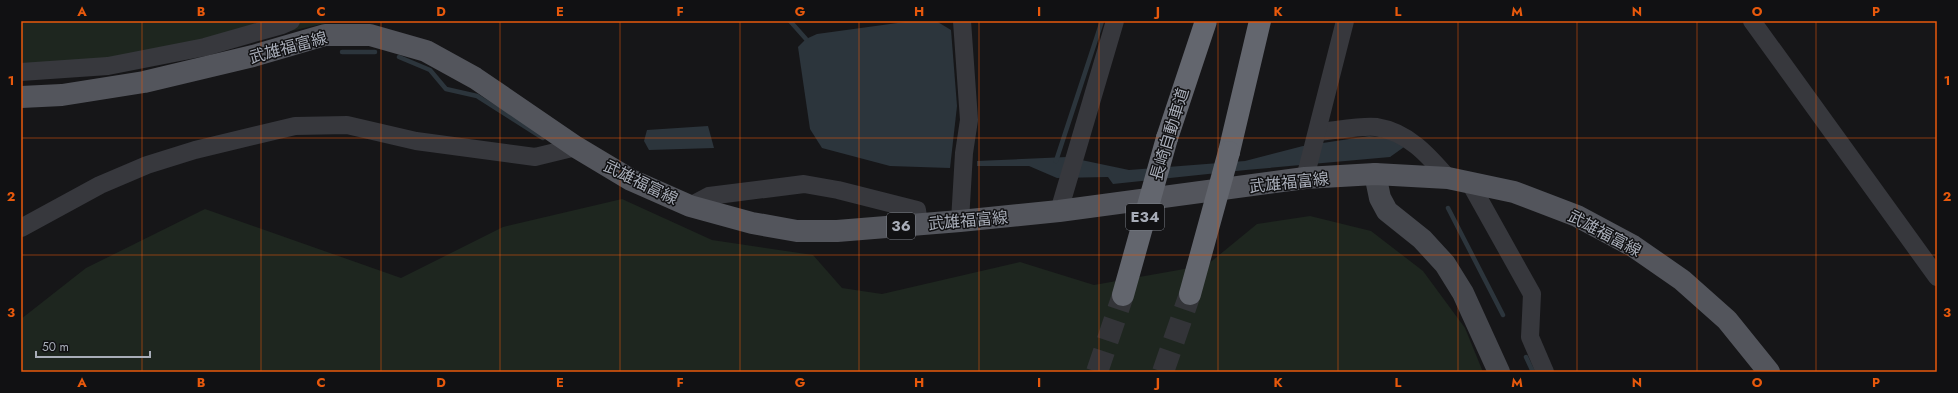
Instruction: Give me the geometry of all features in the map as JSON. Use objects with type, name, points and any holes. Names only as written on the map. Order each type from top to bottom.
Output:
[{"type":"highway","name":"長崎自動車道","points":[[1123,295],[1167,138],[1205,22]]},
{"type":"highway","points":[[1190,294],[1229,152],[1259,25]]},
{"type":"main road","name":"武雄福富線","points":[[21,97],[62,95],[144,82],[253,56],[325,35],[370,35],[426,50],[475,78],[576,147],[631,180],[690,206],[752,223],[798,231],[837,231],[1059,211],[1306,174],[1375,174],[1448,178],[1514,192],[1576,216],[1633,246],[1682,280],[1727,320],[1769,372]]},
{"type":"street","points":[[21,72],[108,66],[205,47],[282,25],[291,21]]},
{"type":"street","points":[[960,221],[964,153],[969,120],[962,21]]},
{"type":"street","points":[[1059,211],[1115,21]]},
{"type":"street","points":[[1306,174],[1346,21]]},
{"type":"street","points":[[1752,21],[1937,277]]},
{"type":"street","points":[[21,228],[100,185],[147,165],[195,150],[295,126],[347,125],[416,141],[535,157],[576,147]]},
{"type":"street","points":[[1316,135],[1375,126],[1396,132],[1425,151],[1448,178]]},
{"type":"street","points":[[1375,174],[1380,198],[1387,211],[1422,239],[1445,264],[1464,293],[1499,372]]},
{"type":"street","points":[[1470,183],[1532,294],[1530,337],[1545,372]]},
{"type":"street","points":[[690,206],[709,196],[804,184],[838,190],[917,210],[919,224]]},
{"type":"shaded area","points":[[21,21],[335,21],[282,33],[106,60],[21,65]]},
{"type":"shaded area","points":[[912,21],[936,21],[951,30],[957,106],[950,168],[890,166],[822,148],[810,129],[798,47],[806,39],[817,34]]},
{"type":"shaded area","points":[[708,126],[714,148],[649,150],[644,141],[647,130]]},
{"type":"shaded area","points":[[1369,136],[1391,138],[1404,147],[1390,157],[1113,184],[1108,177],[1057,178],[1029,166],[977,166],[977,161],[1067,157],[1129,170],[1245,161],[1303,146]]},
{"type":"shaded area","points":[[622,199],[712,240],[813,255],[842,288],[882,294],[1020,262],[1094,285],[1207,265],[1257,224],[1310,216],[1371,231],[1423,271],[1465,328],[1483,372],[21,372],[21,319],[86,268],[205,209],[401,278],[503,227]]},
{"type":"waterway","points":[[790,21],[806,39]]},
{"type":"waterway","points":[[1056,161],[1102,21]]},
{"type":"waterway","points":[[342,52],[375,52]]},
{"type":"waterway","points":[[399,57],[430,70],[446,89],[477,96],[543,138]]},
{"type":"waterway","points":[[1448,208],[1503,315]]},
{"type":"waterway","points":[[1526,357],[1533,372]]},
{"type":"tunnel","points":[[1163,372],[1190,294]]},
{"type":"tunnel","points":[[1097,372],[1123,295]]}]
